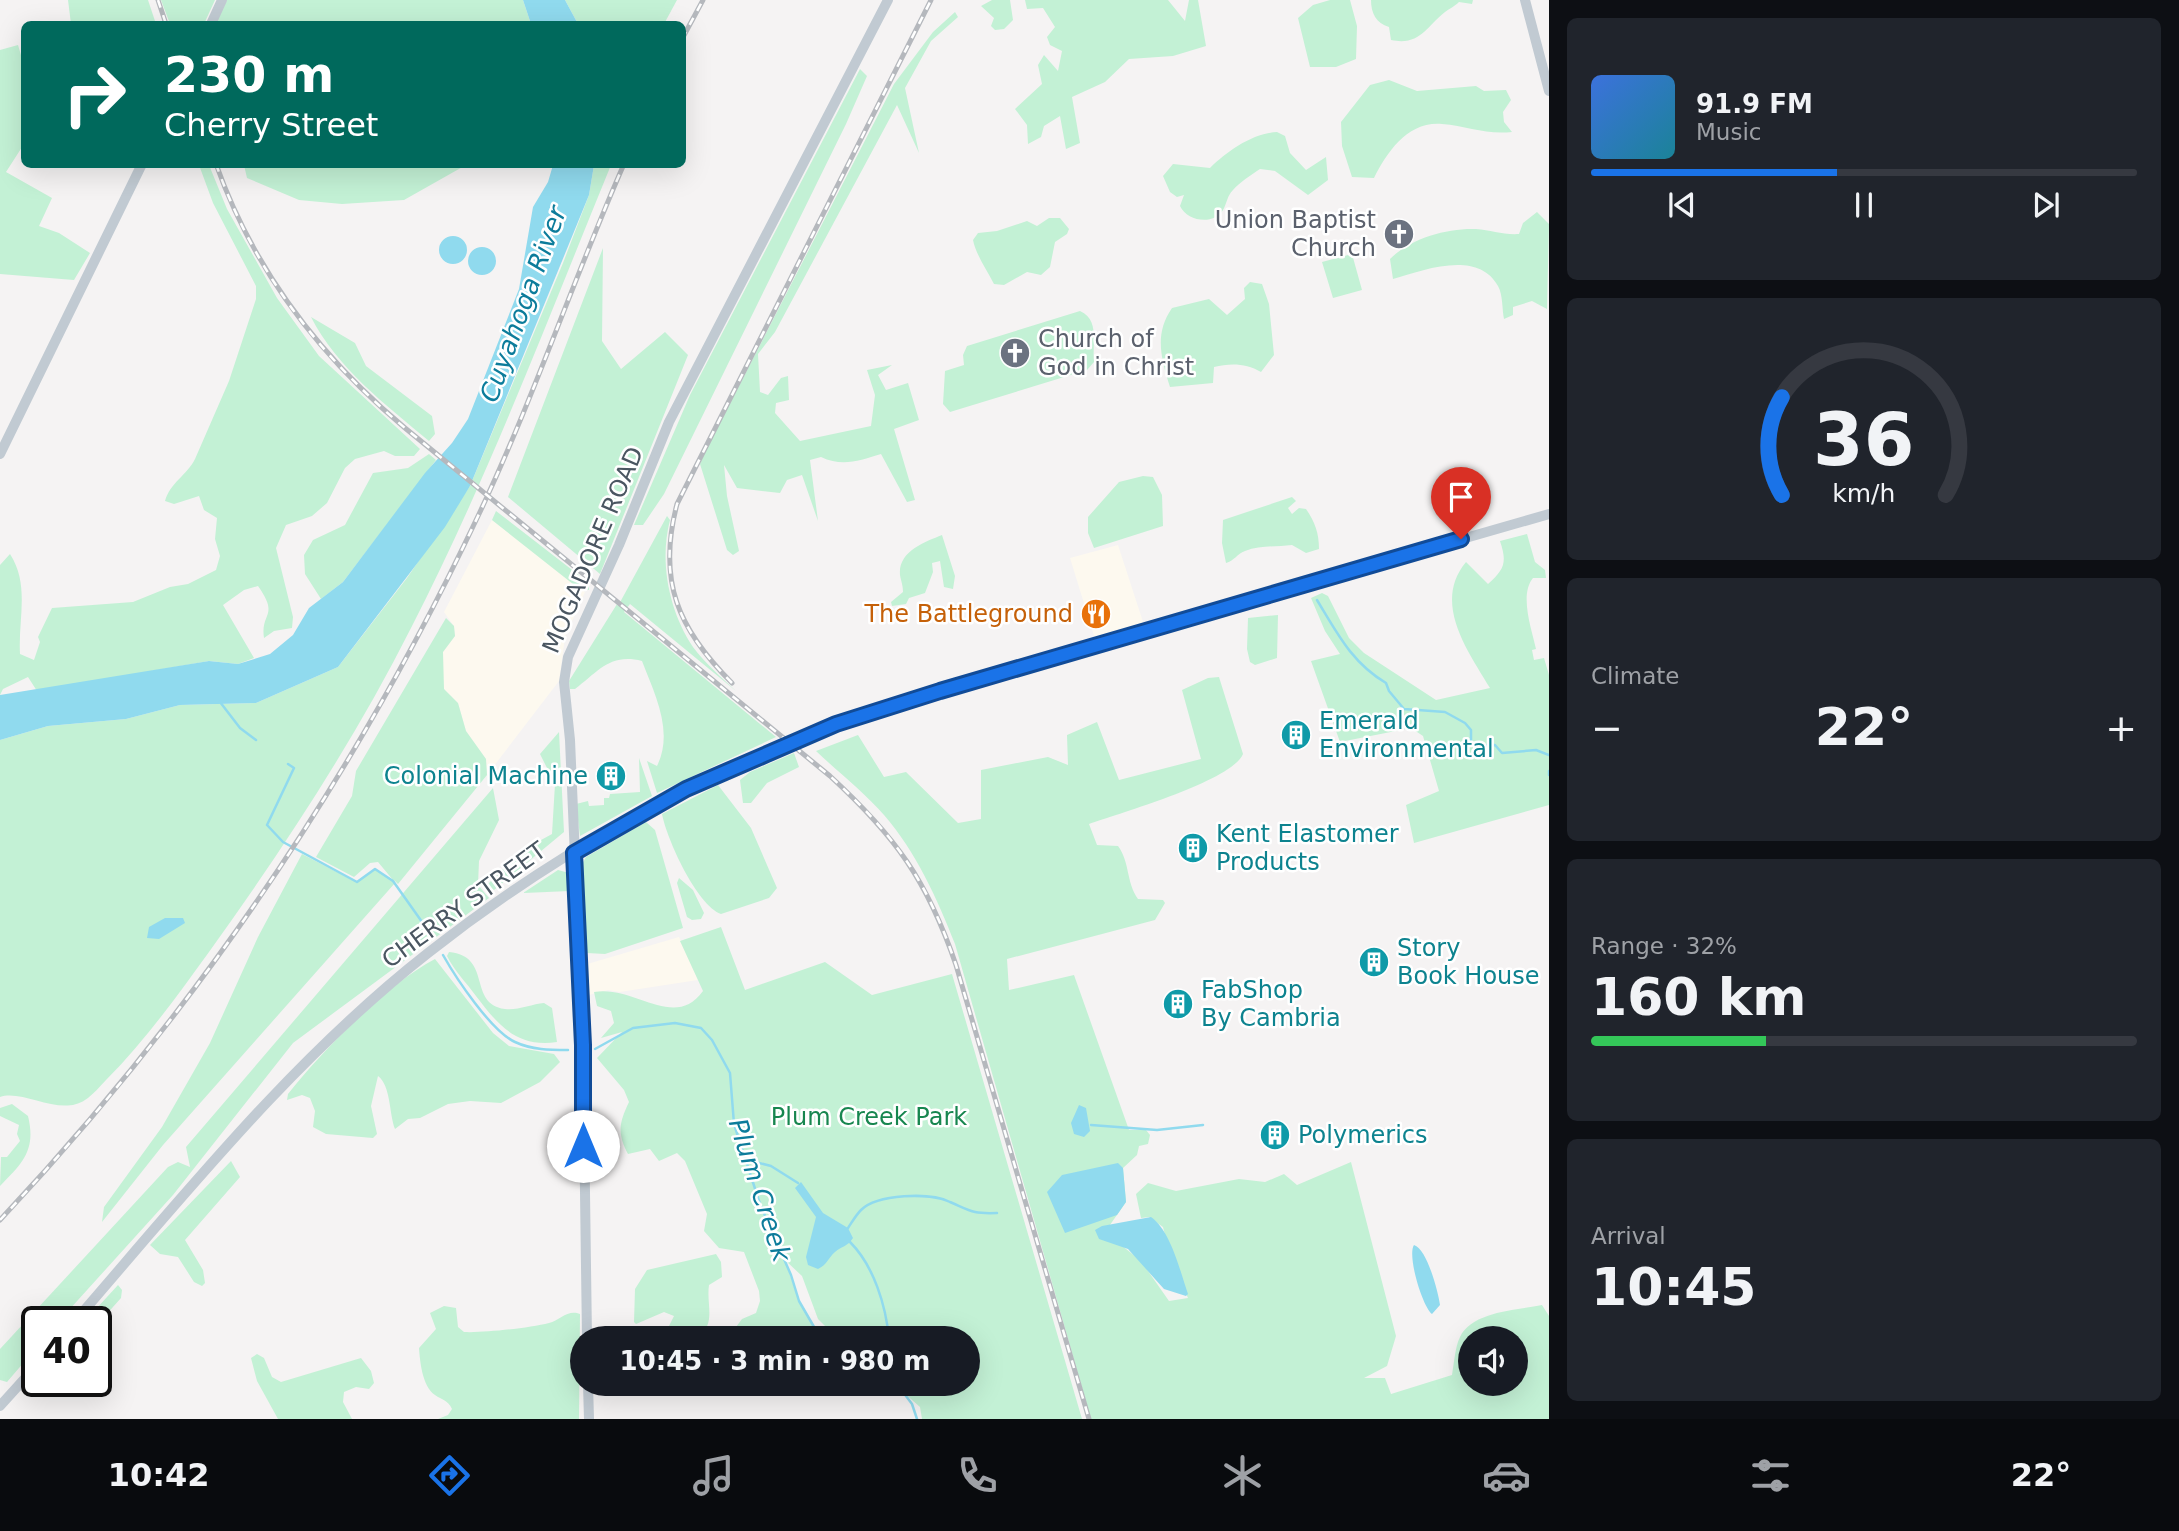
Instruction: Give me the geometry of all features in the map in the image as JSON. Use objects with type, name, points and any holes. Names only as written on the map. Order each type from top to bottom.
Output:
[{"type":"street","points":[[212,21],[222,0]]},
{"type":"street","name":"MOGADORE ROAD","points":[[587,1326],[583,1045],[564,682],[573,640],[619,545],[669,422],[888,0]]},
{"type":"street","points":[[1525,0],[1549,91]]},
{"type":"street","points":[[0,454],[140,168]]},
{"type":"street","name":"CHERRY STREET","points":[[88,1306],[243,1129],[321,1047],[428,953],[503,898],[574,853],[712,776],[868,713],[1549,514]]},
{"type":"street","points":[[0,1406],[21,1382]]},
{"type":"street","points":[[588,1396],[589,1419]]},
{"type":"shaded area","points":[[492,520],[585,592],[565,637],[559,681],[487,775],[486,759],[466,731],[458,703],[444,689],[442,669],[443,652],[455,636],[454,626],[444,612]]},
{"type":"shaded area","points":[[1118,545],[1145,628],[1096,642],[1070,558]]},
{"type":"shaded area","points":[[679,937],[698,980],[620,992],[608,990],[585,996],[584,965]]},
{"type":"green space","points":[[68,0],[148,0],[155,21],[71,21]]},
{"type":"green space","points":[[161,0],[215,0],[205,21],[169,21]]},
{"type":"green space","points":[[227,0],[523,0],[530,21],[216,21]]},
{"type":"green space","points":[[565,0],[677,0],[666,21],[576,21]]},
{"type":"green space","points":[[992,0],[1010,0],[1013,20],[1004,29],[995,30],[991,26],[994,18],[981,6]]},
{"type":"green space","points":[[1025,0],[1168,0],[1185,21],[1189,0],[1198,0],[1206,46],[1173,56],[1129,59],[1105,82],[1072,97],[1080,143],[1066,149],[1060,116],[1044,126],[1041,137],[1028,144],[1027,125],[1015,109],[1042,84],[1038,65],[1044,55],[1058,71],[1062,51],[1050,45],[1047,37],[1055,27],[1043,8],[1027,9]]},
{"type":"green space","points":[[1330,0],[1350,0],[1357,26],[1356,59],[1336,67],[1310,67],[1298,18],[1313,5]]},
{"type":"green space","points":[[1371,0],[1473,0],[1472,4],[1459,2],[1422,34],[1401,41],[1391,40],[1389,27],[1375,17]]},
{"type":"green space","points":[[955,12],[958,17],[931,41],[905,88],[919,153],[897,105],[775,332],[758,354],[760,392],[768,395],[781,378],[788,376],[789,400],[776,403],[775,413],[800,441],[871,426],[875,395],[867,370],[892,365],[878,375],[886,390],[908,383],[919,420],[894,429],[915,500],[907,502],[881,454],[851,462],[836,462],[821,457],[810,460],[818,521],[802,475],[787,480],[780,493],[737,488],[724,465],[727,496],[739,551],[733,555],[727,550],[700,464],[704,454],[894,84],[933,32]]},
{"type":"green space","points":[[18,45],[21,55],[21,149],[6,172],[52,198],[39,226],[59,233],[90,253],[74,280],[0,274],[0,50]]},
{"type":"green space","points":[[860,69],[867,76],[846,124],[664,494],[643,525],[634,525],[690,395]]},
{"type":"green space","points":[[1389,80],[1417,91],[1476,86],[1484,91],[1506,90],[1511,100],[1503,112],[1504,122],[1512,132],[1430,124],[1400,140],[1385,158],[1374,178],[1352,177],[1342,146],[1341,122],[1370,85]]},
{"type":"green space","points":[[1277,132],[1285,136],[1290,153],[1306,170],[1326,157],[1328,180],[1308,195],[1275,171],[1260,169],[1233,190],[1219,215],[1200,220],[1183,211],[1180,206],[1184,195],[1177,197],[1170,192],[1163,176],[1173,164],[1210,168],[1241,144]]},
{"type":"green space","points":[[200,168],[210,168],[227,209],[277,298],[319,356],[420,449],[414,456],[395,456],[384,451],[355,459],[345,468],[327,503],[312,516],[286,525],[276,548],[293,617],[292,628],[274,631],[264,638],[264,623],[269,609],[258,586],[244,590],[223,605],[254,658],[238,664],[209,661],[37,691],[28,677],[3,689],[0,695],[0,565],[10,554],[20,578],[20,654],[34,660],[40,642],[38,637],[52,608],[133,602],[170,587],[188,584],[216,570],[220,556],[215,539],[217,518],[204,510],[199,496],[174,504],[165,501],[195,459],[229,381],[256,299],[256,286],[213,203]]},
{"type":"green space","points":[[245,168],[461,168],[404,200],[342,204],[299,200],[247,178]]},
{"type":"green space","points":[[594,168],[610,168],[491,457],[439,571],[366,712],[290,834],[173,1002],[94,1093],[85,1100],[64,1106],[19,1096],[0,1097],[0,740],[48,726],[126,719],[180,705],[256,703],[338,667],[407,578],[470,486],[589,195]]},
{"type":"green space","points":[[1537,212],[1549,224],[1547,309],[1532,301],[1513,307],[1513,315],[1504,319],[1498,286],[1489,275],[1464,265],[1449,265],[1393,279],[1390,259],[1408,245],[1430,236],[1465,229],[1519,234],[1523,223]]},
{"type":"green space","points":[[1049,218],[1060,218],[1069,229],[1067,234],[1055,242],[1050,267],[1041,275],[1027,272],[1004,285],[994,284],[974,246],[973,240],[978,233],[997,231],[1027,221],[1037,226]]},
{"type":"green space","points":[[603,248],[602,341],[621,369],[665,332],[688,355],[600,574],[508,497]]},
{"type":"green space","points":[[1352,254],[1362,290],[1333,298],[1322,262]]},
{"type":"green space","points":[[1250,282],[1262,284],[1269,304],[1274,355],[1261,372],[1244,365],[1232,364],[1214,367],[1213,383],[1170,387],[1162,356],[1161,337],[1172,308],[1209,299],[1227,315],[1245,299],[1244,288]]},
{"type":"green space","points":[[1080,311],[1090,320],[1094,333],[1094,362],[1087,370],[950,412],[943,404],[945,371],[964,365],[963,355],[967,346]]},
{"type":"green space","points":[[311,317],[355,343],[366,366],[432,416],[435,434],[429,441],[348,369],[334,353]]},
{"type":"green space","points":[[429,454],[436,460],[343,582],[321,599],[305,574],[304,555],[313,540],[345,525],[373,473],[408,468]]},
{"type":"green space","points":[[1143,476],[1153,477],[1162,495],[1163,526],[1094,548],[1088,533],[1088,517],[1119,482]]},
{"type":"green space","points":[[1292,497],[1296,501],[1288,508],[1292,514],[1299,508],[1306,509],[1316,528],[1319,549],[1306,553],[1292,545],[1256,548],[1242,552],[1226,563],[1222,543],[1223,520]]},
{"type":"green space","points":[[496,511],[589,583],[589,590],[578,588],[492,520]]},
{"type":"green space","points":[[667,516],[670,520],[666,569],[668,586],[678,618],[693,647],[736,691],[630,604],[624,612],[776,737],[657,793],[647,761],[657,766],[664,740],[663,726],[657,700],[642,661],[621,659],[613,662],[598,670],[575,689],[570,689],[569,681],[617,604],[618,606]]},
{"type":"green space","points":[[1527,534],[1535,562],[1545,570],[1546,578],[1533,578],[1529,585],[1527,603],[1536,649],[1532,650],[1534,660],[1544,658],[1549,675],[1549,805],[1414,843],[1406,805],[1439,791],[1423,736],[1411,728],[1340,742],[1311,661],[1340,654],[1325,631],[1311,598],[1322,593],[1328,596],[1349,638],[1364,653],[1436,700],[1490,688],[1457,627],[1452,594],[1456,578],[1466,562],[1488,584],[1503,565],[1500,541]]},
{"type":"green space","points":[[942,535],[955,576],[953,589],[944,587],[940,561],[932,563],[933,572],[925,593],[909,598],[906,604],[892,606],[891,602],[903,592],[900,575],[903,560],[914,549]]},
{"type":"green space","points":[[1278,615],[1277,658],[1255,665],[1250,662],[1247,649],[1248,618]]},
{"type":"green space","points":[[446,618],[454,626],[455,636],[443,652],[444,689],[458,703],[466,731],[486,759],[487,775],[398,884],[394,880],[395,883],[163,1145],[102,1222],[104,1207],[162,1127],[210,1043],[258,937],[302,854],[356,882],[375,869],[393,880],[378,862],[370,863],[354,877],[316,857],[352,796],[356,771]]},
{"type":"green space","points":[[1219,677],[1243,754],[1219,775],[1198,785],[1089,824],[1097,845],[1118,846],[1122,852],[1138,899],[1163,900],[1165,903],[1155,920],[1007,959],[1009,990],[1074,975],[1129,1130],[1146,1130],[1150,1135],[1148,1144],[1139,1146],[1137,1155],[1123,1168],[1126,1202],[1105,1232],[1141,1261],[1169,1301],[1188,1298],[1172,1262],[1163,1227],[1149,1217],[1141,1218],[1136,1194],[1148,1183],[1176,1191],[1239,1179],[1265,1182],[1284,1174],[1297,1185],[1351,1162],[1396,1336],[1387,1366],[1364,1378],[1385,1378],[1391,1394],[1452,1375],[1458,1344],[1458,1396],[1528,1396],[1528,1326],[1469,1326],[1496,1313],[1542,1305],[1549,1316],[1549,1419],[1091,1419],[955,944],[925,876],[896,829],[868,798],[816,751],[858,735],[884,777],[906,772],[958,823],[981,819],[981,770],[1048,757],[1068,765],[1067,735],[1097,722],[1119,780],[1201,759],[1182,690],[1208,678]]},
{"type":"green space","points":[[559,732],[564,832],[494,890],[487,885],[521,851],[552,834],[555,784],[540,754]]},
{"type":"green space","points":[[794,753],[799,767],[767,783],[751,803],[743,803],[740,780],[750,772]]},
{"type":"green space","points":[[639,758],[652,796],[580,836],[576,804],[588,801],[589,806],[604,805],[604,798],[609,798],[610,794],[640,792]]},
{"type":"green space","points":[[718,785],[751,828],[777,888],[769,898],[721,914],[702,898],[684,870],[662,814]]},
{"type":"green space","points":[[493,788],[499,820],[479,861],[478,885],[489,898],[293,1043],[173,1195],[73,1306],[40,1306],[168,1167],[178,1162],[190,1167],[186,1147]]},
{"type":"green space","points":[[646,822],[655,830],[683,928],[605,954],[587,953],[581,866],[586,857]]},
{"type":"green space","points":[[558,870],[569,873],[570,891],[523,893]]},
{"type":"green space","points":[[679,878],[693,890],[704,913],[701,919],[692,920],[687,917],[677,883]]},
{"type":"green space","name":"Plum Creek Park","points":[[721,927],[745,990],[825,962],[872,995],[952,974],[1082,1419],[922,1419],[920,1407],[908,1396],[980,1396],[980,1326],[825,1326],[818,1319],[802,1276],[785,1260],[799,1302],[813,1326],[737,1326],[742,1319],[756,1313],[760,1301],[759,1291],[744,1252],[719,1248],[704,1231],[707,1214],[685,1161],[677,1153],[659,1161],[650,1149],[628,1154],[622,1140],[621,1128],[629,1102],[624,1090],[597,1058],[622,1032],[601,1038],[614,1023],[611,1011],[597,1006],[594,992],[610,992],[667,1007],[680,1007],[692,1002],[703,991],[680,941]]},
{"type":"green space","points":[[449,952],[462,955],[471,962],[486,999],[493,1005],[509,1009],[544,1003],[552,1008],[557,1042],[543,1043],[520,1038],[501,1025],[453,967],[447,956]]},
{"type":"green space","points":[[435,959],[493,1033],[509,1046],[554,1054],[560,1062],[540,1082],[501,1103],[470,1101],[448,1104],[420,1118],[408,1119],[395,1129],[388,1093],[378,1076],[371,1106],[377,1134],[373,1138],[326,1134],[313,1127],[315,1111],[310,1098],[302,1095],[287,1100],[288,1094],[319,1058],[376,1001]]},
{"type":"green space","points":[[12,1104],[28,1116],[29,1146],[22,1162],[0,1186],[1,1157],[7,1157],[20,1141],[17,1134],[19,1125],[0,1116],[0,1108]]},
{"type":"green space","points":[[231,1161],[240,1177],[185,1240],[203,1270],[205,1283],[202,1286],[194,1282],[178,1257],[160,1254],[150,1245]]},
{"type":"green space","points":[[716,1254],[721,1262],[722,1277],[709,1285],[707,1326],[669,1326],[674,1316],[664,1312],[636,1324],[635,1289],[647,1270]]},
{"type":"green space","points":[[118,1285],[122,1290],[121,1298],[112,1308],[99,1306]]},
{"type":"green space","points":[[444,1306],[456,1308],[458,1327],[464,1332],[530,1327],[549,1323],[572,1313],[580,1314],[580,1326],[570,1326],[570,1396],[579,1396],[579,1419],[438,1419],[448,1415],[452,1409],[445,1400],[431,1391],[422,1373],[419,1348],[436,1329],[430,1313]]},
{"type":"green space","points":[[21,1326],[21,1366],[7,1382],[0,1380],[0,1349]]},
{"type":"green space","points":[[257,1354],[264,1358],[272,1377],[281,1382],[361,1358],[371,1371],[374,1383],[369,1389],[356,1387],[344,1392],[343,1402],[352,1419],[278,1419],[257,1381],[251,1358]]},
{"type":"water","points":[[523,0],[565,0],[576,21],[530,21]]},
{"type":"water","name":"Cuyahoga River","points":[[552,168],[594,168],[589,195],[470,486],[445,527],[338,667],[256,703],[180,705],[126,719],[48,726],[0,740],[0,695],[209,661],[238,664],[270,654],[293,635],[309,608],[343,582],[468,419],[519,289],[533,207],[548,182]]},
{"type":"water","points":[[453,236],[463,240],[467,250],[463,260],[453,264],[443,260],[439,250],[443,240]]},
{"type":"water","points":[[482,247],[492,251],[496,261],[492,271],[482,275],[472,271],[468,261],[472,251]]},
{"type":"water","points":[[165,918],[183,918],[185,923],[159,939],[147,938],[149,927]]},
{"type":"water","points":[[1079,1105],[1086,1108],[1090,1131],[1084,1137],[1074,1134],[1071,1123]]},
{"type":"water","points":[[1118,1163],[1123,1168],[1126,1202],[1117,1215],[1065,1233],[1047,1192],[1062,1175]]},
{"type":"water","points":[[801,1182],[823,1213],[848,1228],[853,1238],[818,1269],[808,1265],[806,1257],[816,1217],[795,1188]]},
{"type":"water","points":[[1151,1217],[1169,1241],[1188,1294],[1186,1296],[1164,1289],[1128,1249],[1099,1239],[1095,1230],[1102,1226]]},
{"type":"water","points":[[1414,1245],[1423,1254],[1437,1290],[1440,1305],[1432,1314],[1417,1280],[1412,1259]]},
{"type":"waterway","points":[[1317,600],[1354,657],[1386,683],[1404,709],[1445,712],[1465,723],[1471,730],[1471,743],[1476,746],[1495,745],[1502,753],[1536,750],[1549,755]]},
{"type":"waterway","name":"Plum Creek","points":[[220,702],[240,728],[256,740]]},
{"type":"waterway","name":"Plum Creek","points":[[288,764],[294,768],[267,825],[283,842],[357,882],[375,869],[393,881],[432,936]]},
{"type":"waterway","name":"Plum Creek","points":[[443,955],[475,1003],[506,1036],[528,1047],[568,1050]]},
{"type":"waterway","name":"Plum Creek","points":[[595,1049],[633,1028],[675,1023],[701,1028],[712,1040],[730,1073],[734,1124],[760,1204],[791,1275],[799,1301],[813,1326]]},
{"type":"waterway","points":[[1091,1125],[1157,1130],[1203,1125]]},
{"type":"waterway","points":[[748,1160],[771,1166],[798,1183]]},
{"type":"waterway","points":[[848,1228],[859,1212],[869,1205],[904,1196],[941,1199],[972,1211],[997,1213]]},
{"type":"waterway","points":[[850,1242],[872,1275],[887,1326]]},
{"type":"waterway","name":"Plum Creek","points":[[906,1396],[917,1419]]},
{"type":"railway","points":[[158,0],[165,21]]},
{"type":"railway","points":[[686,32],[703,0]]},
{"type":"railway","points":[[732,683],[698,643],[677,602],[671,580],[670,557],[671,532],[677,504],[931,0]]},
{"type":"railway","points":[[218,168],[249,240],[270,276],[317,341],[345,371],[405,428],[830,776],[873,819],[907,862],[933,908],[956,965],[1089,1419]]},
{"type":"railway","points":[[0,1220],[141,1058],[206,973],[325,797],[380,705],[431,611],[499,471],[622,168]]},
{"type":"place","name":"Union Baptist Church","points":[[1399,234]]},
{"type":"place","name":"Church of God in Christ","points":[[1015,353]]},
{"type":"place","name":"The Battleground","points":[[1096,614]]},
{"type":"place","name":"Emerald Environmental","points":[[1296,735]]},
{"type":"place","name":"Colonial Machine","points":[[611,776]]},
{"type":"place","name":"Kent Elastomer Products","points":[[1193,848]]},
{"type":"place","name":"Story Book House","points":[[1374,962]]},
{"type":"place","name":"FabShop By Cambria","points":[[1178,1004]]},
{"type":"place","name":"Polymerics","points":[[1275,1135]]},
{"type":"route","points":[[583,1146],[583,1045],[574,853],[686,789],[836,724],[940,691],[1461,539]]}]
